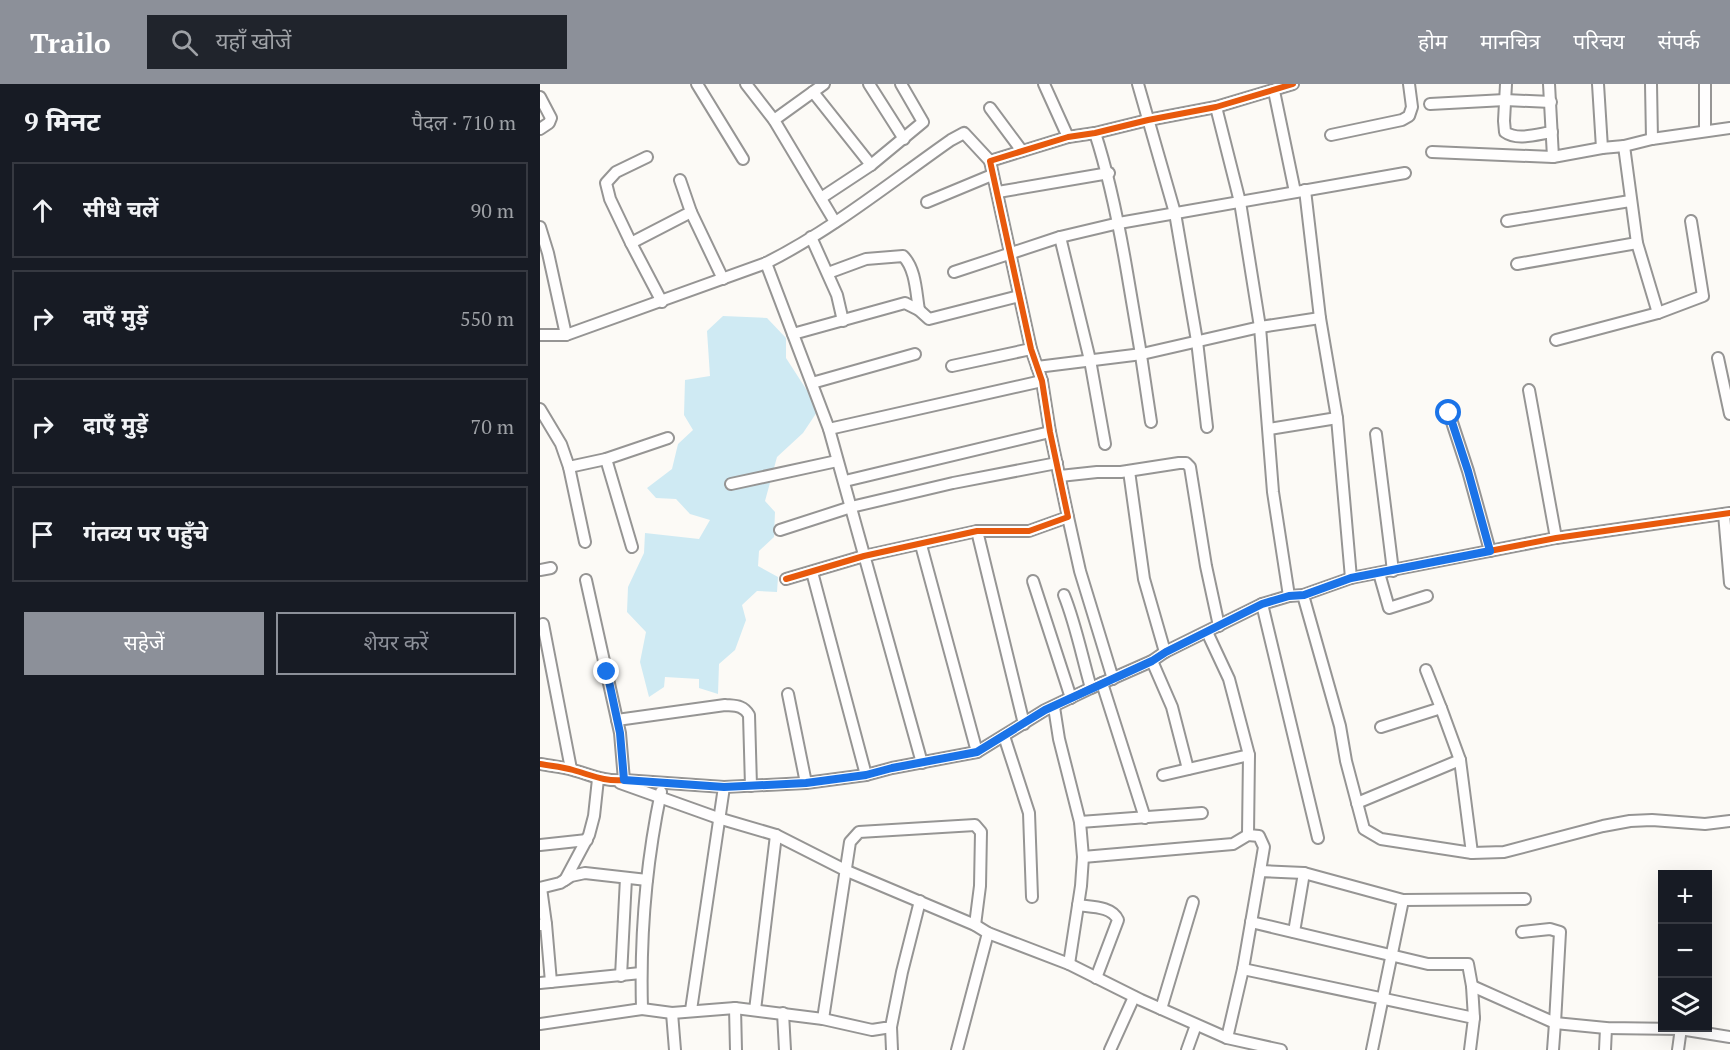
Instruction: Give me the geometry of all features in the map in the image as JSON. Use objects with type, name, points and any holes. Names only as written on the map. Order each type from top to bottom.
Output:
[{"type":"street","points":[[697,84],[743,159]]},
{"type":"street","points":[[746,84],[774,120],[836,222]]},
{"type":"street","points":[[774,120],[824,84]]},
{"type":"street","points":[[869,84],[904,139]]},
{"type":"street","points":[[821,198],[871,165],[923,122],[901,84]]},
{"type":"street","points":[[1044,84],[1068,138]]},
{"type":"street","points":[[1138,84],[1175,213],[1197,341],[1207,427]]},
{"type":"street","points":[[990,161],[1068,138],[1216,107],[1293,84]]},
{"type":"street","points":[[1331,135],[1402,120],[1409,116],[1412,107],[1408,84]]},
{"type":"street","points":[[1506,84],[1505,132],[1517,137],[1552,132]]},
{"type":"street","points":[[1549,84],[1552,157]]},
{"type":"street","points":[[1598,84],[1602,148]]},
{"type":"street","points":[[1651,84],[1652,138]]},
{"type":"street","points":[[1705,84],[1705,131]]},
{"type":"street","points":[[1274,91],[1300,191],[1337,418],[1351,578]]},
{"type":"street","points":[[813,92],[871,165]]},
{"type":"street","points":[[540,97],[551,118],[549,123],[540,129]]},
{"type":"street","points":[[1430,104],[1505,100],[1551,102]]},
{"type":"street","points":[[1216,107],[1239,202],[1260,327],[1273,492],[1289,596]]},
{"type":"street","points":[[990,108],[1022,152]]},
{"type":"street","points":[[1432,152],[1552,157],[1624,146],[1652,138],[1730,128]]},
{"type":"street","points":[[540,335],[566,335],[766,263],[789,252],[836,222],[964,133],[990,161],[1031,349],[1042,381],[1050,432],[1080,571],[1113,679]]},
{"type":"street","points":[[1095,133],[1109,173],[1119,223],[1142,354],[1151,422]]},
{"type":"street","points":[[1624,146],[1637,243],[1658,314]]},
{"type":"street","points":[[647,157],[616,172],[606,183],[610,199],[662,302]]},
{"type":"street","points":[[954,272],[1060,237],[1119,223],[1405,172]]},
{"type":"street","points":[[998,192],[1109,173]]},
{"type":"street","points":[[927,202],[992,175]]},
{"type":"street","points":[[680,180],[723,279]]},
{"type":"street","points":[[1507,221],[1630,201]]},
{"type":"street","points":[[631,243],[692,212]]},
{"type":"street","points":[[1557,340],[1658,314],[1703,296],[1691,221]]},
{"type":"street","points":[[540,227],[566,335]]},
{"type":"street","points":[[811,237],[837,295],[843,321]]},
{"type":"street","points":[[1060,237],[1090,360],[1105,444]]},
{"type":"street","points":[[1517,264],[1637,243]]},
{"type":"street","points":[[828,273],[866,260],[903,256],[908,261],[912,274],[919,310]]},
{"type":"street","points":[[766,263],[829,429],[922,763]]},
{"type":"street","points":[[793,334],[905,303],[919,310],[928,319],[1019,296]]},
{"type":"street","points":[[1037,367],[1142,354],[1260,327],[1320,318]]},
{"type":"street","points":[[952,366],[1031,349]]},
{"type":"street","points":[[812,383],[915,354]]},
{"type":"street","points":[[1718,358],[1730,414]]},
{"type":"street","points":[[829,429],[1042,381]]},
{"type":"street","points":[[1529,390],[1556,537]]},
{"type":"street","points":[[540,409],[561,444],[569,467],[585,542]]},
{"type":"street","points":[[1449,413],[1490,551]]},
{"type":"street","points":[[1269,429],[1337,418]]},
{"type":"street","points":[[845,481],[1050,432]]},
{"type":"street","points":[[1376,434],[1393,570]]},
{"type":"street","points":[[569,467],[606,459],[668,438]]},
{"type":"street","points":[[606,459],[632,547]]},
{"type":"street","points":[[731,484],[837,461]]},
{"type":"street","points":[[780,530],[851,507],[953,483],[1057,463]]},
{"type":"street","points":[[1060,476],[1129,471],[1185,463],[1190,467],[1206,566],[1219,626]]},
{"type":"street","points":[[1129,471],[1144,579],[1166,652]]},
{"type":"street","points":[[540,764],[571,769],[598,779],[724,787],[806,783],[866,775],[977,752],[1045,710],[1152,661],[1262,604],[1289,596],[1304,595],[1351,578],[1556,537],[1727,513],[1730,583]]},
{"type":"street","points":[[786,579],[864,556],[977,531],[1029,531],[1068,517]]},
{"type":"street","points":[[977,531],[1024,724]]},
{"type":"street","points":[[921,545],[977,752]]},
{"type":"street","points":[[812,572],[866,775]]},
{"type":"street","points":[[1379,573],[1389,608],[1427,596]]},
{"type":"street","points":[[586,580],[617,720],[619,781]]},
{"type":"street","points":[[1033,581],[1071,698]]},
{"type":"street","points":[[1064,595],[1074,621],[1078,644],[1145,818]]},
{"type":"street","points":[[1304,595],[1340,726],[1346,761],[1364,829],[1375,836],[1472,854],[1504,852],[1603,825],[1630,821],[1653,820],[1705,824],[1730,821]]},
{"type":"street","points":[[1262,604],[1318,838]]},
{"type":"street","points":[[543,624],[571,769]]},
{"type":"street","points":[[1207,632],[1229,679],[1249,755],[1248,835]]},
{"type":"street","points":[[1152,661],[1172,707],[1188,769]]},
{"type":"street","points":[[1426,670],[1460,760],[1472,854]]},
{"type":"street","points":[[788,694],[806,783]]},
{"type":"street","points":[[617,720],[725,705],[739,706],[749,715],[752,786]]},
{"type":"street","points":[[1054,707],[1059,739],[1080,822],[1083,857],[1069,964]]},
{"type":"street","points":[[1381,727],[1442,708]]},
{"type":"street","points":[[1004,736],[1029,813],[1032,897]]},
{"type":"street","points":[[1162,775],[1249,755]]},
{"type":"street","points":[[1357,803],[1460,760]]},
{"type":"street","points":[[566,880],[587,840],[594,816],[598,779]]},
{"type":"street","points":[[619,781],[659,799],[776,835],[847,871],[975,925],[988,933],[1069,964],[1134,997],[1227,1038],[1281,1050]]},
{"type":"street","points":[[642,1009],[641,973],[647,880],[663,783]]},
{"type":"street","points":[[691,1010],[724,787]]},
{"type":"street","points":[[1080,822],[1202,813]]},
{"type":"street","points":[[823,1019],[850,842],[859,832],[975,825],[981,831],[980,886],[975,925]]},
{"type":"street","points":[[755,1010],[776,835]]},
{"type":"street","points":[[1083,857],[1233,844],[1248,835],[1259,836],[1264,847],[1243,969],[1227,1038]]},
{"type":"street","points":[[540,845],[587,840]]},
{"type":"street","points":[[1260,871],[1304,873],[1403,900],[1525,899]]},
{"type":"street","points":[[641,973],[546,983],[540,888],[585,873],[647,880]]},
{"type":"street","points":[[1294,932],[1304,873]]},
{"type":"street","points":[[621,976],[627,878]]},
{"type":"street","points":[[1372,1050],[1403,900]]},
{"type":"street","points":[[892,1050],[891,1027],[920,902]]},
{"type":"street","points":[[1161,1009],[1193,902]]},
{"type":"street","points":[[1078,905],[1108,910],[1115,914],[1118,920],[1096,978]]},
{"type":"street","points":[[1251,922],[1428,964],[1468,964],[1474,1018],[1470,1050]]},
{"type":"street","points":[[1522,932],[1550,929],[1560,932],[1553,1050]]},
{"type":"street","points":[[957,1050],[988,933]]},
{"type":"street","points":[[1243,969],[1474,1018]]},
{"type":"street","points":[[1472,986],[1555,1023],[1606,1028],[1658,1028]]},
{"type":"street","points":[[1110,1050],[1134,997]]},
{"type":"street","points":[[735,1008],[736,1050]]},
{"type":"street","points":[[540,1024],[642,1009],[672,1013],[735,1008],[823,1019],[872,1030],[891,1027]]},
{"type":"street","points":[[672,1013],[675,1050]]},
{"type":"street","points":[[783,1013],[785,1050]]},
{"type":"street","points":[[1187,1050],[1196,1025]]},
{"type":"street","points":[[1605,1050],[1606,1028]]},
{"type":"street","points":[[1678,1050],[1680,1032]]},
{"type":"street","points":[[1705,1032],[1730,1036]]},
{"type":"water","points":[[723,316],[767,318],[786,338],[786,358],[819,409],[803,433],[777,457],[765,501],[775,512],[774,537],[759,551],[758,566],[778,577],[777,592],[757,591],[742,605],[746,620],[735,650],[719,664],[718,694],[699,688],[699,679],[665,677],[664,687],[649,697],[640,662],[646,632],[627,612],[628,587],[644,553],[645,533],[699,539],[710,520],[690,514],[676,499],[656,498],[647,488],[672,469],[678,444],[693,430],[684,415],[685,380],[710,376],[707,331]]},
{"type":"cycle path","points":[[786,579],[864,556],[977,531],[1029,531],[1068,517],[1042,381],[1031,349],[990,161],[1068,137],[1216,107],[1293,84]]},
{"type":"cycle path","points":[[540,764],[611,780],[724,787],[806,783],[866,775],[977,752],[1045,710],[1152,661],[1165,652],[1262,604],[1289,596],[1303,595],[1351,578],[1556,538],[1730,513]]},
{"type":"route","points":[[607,672],[620,733],[624,780],[724,787],[806,783],[866,775],[977,752],[1045,710],[1152,661],[1262,604],[1289,596],[1304,595],[1351,578],[1490,551],[1449,413]]}]
